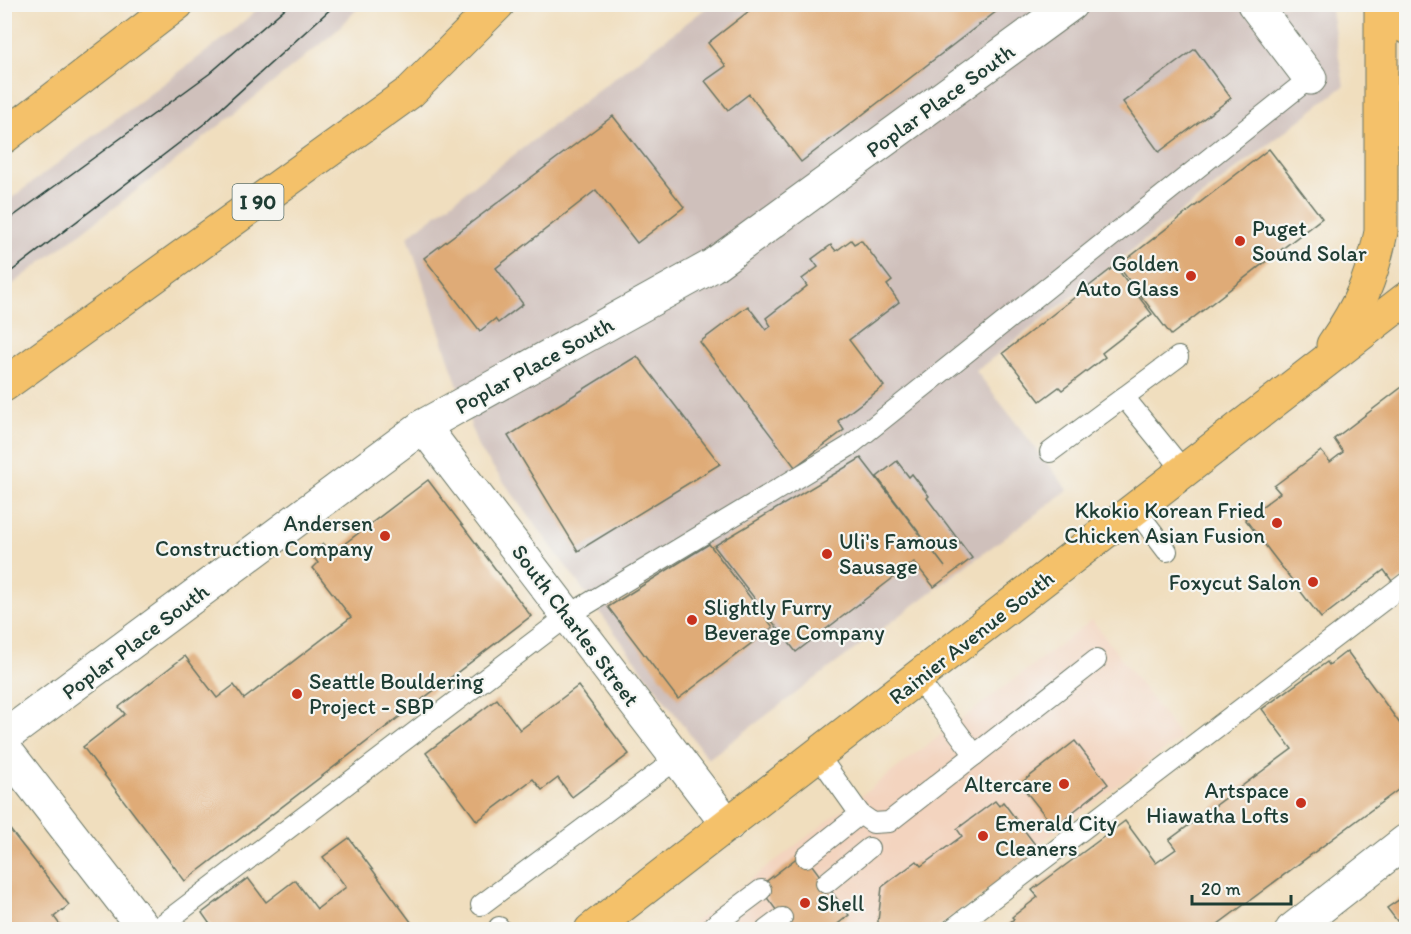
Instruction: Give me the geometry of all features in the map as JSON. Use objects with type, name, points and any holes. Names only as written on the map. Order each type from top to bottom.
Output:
[{"type":"main road","points":[[4,137],[177,4]]},
{"type":"main road","name":"I 90","points":[[4,385],[410,92],[498,4]]},
{"type":"main road","points":[[1317,368],[1350,320],[1364,294],[1374,268],[1381,232],[1381,4]]},
{"type":"main road","points":[[1402,4],[1407,27]]},
{"type":"main road","name":"Rainier Avenue South","points":[[591,930],[1407,299]]},
{"type":"street","name":"Poplar Place South","points":[[4,737],[423,426],[712,267],[1071,4]]},
{"type":"street","points":[[1254,4],[1310,78]]},
{"type":"street","name":"South Charles Street","points":[[423,426],[728,825]]},
{"type":"street","points":[[4,748],[145,930]]},
{"type":"street","points":[[1292,930],[1407,841]]},
{"type":"lane","points":[[155,930],[569,615],[848,447],[1310,78]]},
{"type":"lane","points":[[1050,452],[1178,357]]},
{"type":"lane","points":[[1124,397],[1184,471]]},
{"type":"lane","points":[[1135,509],[1167,551]]},
{"type":"lane","points":[[951,930],[1407,583]]},
{"type":"lane","points":[[818,755],[860,814],[873,823],[889,822],[1096,660]]},
{"type":"lane","points":[[917,678],[975,755]]},
{"type":"lane","points":[[481,905],[678,758]]},
{"type":"lane","points":[[806,857],[860,814]]},
{"type":"lane","points":[[826,883],[868,848]]},
{"type":"lane","points":[[713,927],[761,890]]},
{"type":"shaded area","points":[[262,5],[361,5],[335,32],[169,166],[5,290],[5,203],[227,36]]},
{"type":"shaded area","points":[[710,5],[1330,5],[1344,86],[976,371],[1068,490],[708,759],[478,447],[408,236]]},
{"type":"shaded area","points":[[1092,620],[1181,738],[926,929],[684,930]]},
{"type":"building","points":[[758,4],[1006,4],[801,162],[749,94],[728,110],[705,81],[726,66],[708,43]]},
{"type":"building","points":[[1195,49],[1231,98],[1159,152],[1123,102]]},
{"type":"building","points":[[613,116],[684,207],[637,243],[596,190],[496,268],[523,304],[498,323],[495,319],[480,331],[424,258]]},
{"type":"building","points":[[1269,149],[1322,218],[1171,335],[1118,266]]},
{"type":"building","points":[[851,240],[854,244],[861,240],[892,281],[887,285],[899,302],[849,340],[884,386],[838,421],[844,430],[795,467],[700,342],[748,306],[766,330],[771,326],[766,318],[807,286],[802,279],[818,267],[812,259],[831,245],[836,251]]},
{"type":"building","points":[[1115,266],[1152,314],[1102,353],[1105,357],[1062,390],[1059,387],[1040,401],[1003,353]]},
{"type":"building","points":[[637,356],[720,464],[578,551],[508,436]]},
{"type":"building","points":[[1406,384],[1406,575],[1394,584],[1384,570],[1321,618],[1245,519],[1280,493],[1274,486],[1321,451],[1330,462],[1343,452],[1334,439]]},
{"type":"building","name":"Uli's Famous Sausage","points":[[861,458],[945,567],[877,477],[897,461],[909,477],[912,474],[972,558],[934,587],[914,562],[796,652],[714,546]]},
{"type":"building","points":[[428,480],[531,616],[185,881],[83,747],[125,714],[119,707],[185,656],[217,698],[234,685],[244,699],[351,617],[313,568],[318,563],[311,554],[323,544],[331,554]]},
{"type":"building","points":[[709,544],[773,627],[678,699],[608,607]]},
{"type":"building","name":"Artspace Hiawatha Lofts","points":[[1347,651],[1406,732],[1406,784],[1210,930],[1000,930],[1014,919],[1012,917],[1038,897],[1032,890],[1125,821],[1156,863],[1176,849],[1169,840],[1292,749],[1262,709],[1327,662],[1329,665]]},
{"type":"building","points":[[578,686],[629,754],[572,797],[558,778],[542,790],[533,779],[477,821],[426,753],[497,699],[520,730]]},
{"type":"building","name":"Altercare","points":[[1075,741],[1108,784],[1054,827],[1020,784]]},
{"type":"building","points":[[995,801],[999,806],[1003,802],[1040,851],[934,930],[877,930],[882,887],[917,861],[921,866],[962,836],[957,829]]},
{"type":"building","points":[[4,822],[69,905],[54,917],[64,930],[4,930]]},
{"type":"building","points":[[349,838],[417,930],[214,930],[202,913],[248,878],[266,902],[295,880],[317,909],[346,887],[323,857]]},
{"type":"building","name":"Shell","points":[[803,853],[849,915],[830,930],[791,930],[759,887]]},
{"type":"building","points":[[1406,889],[1406,930],[1404,930],[1387,908],[1403,897],[1401,894]]},
{"type":"tram line","points":[[4,223],[209,74],[290,4]]},
{"type":"tram line","points":[[4,277],[204,124],[336,4]]},
{"type":"place","name":"Puget Sound Solar","points":[[1240,241]]},
{"type":"place","name":"Golden Auto Glass","points":[[1191,276]]},
{"type":"place","name":"Kkokio Korean Fried Chicken Asian Fusion","points":[[1277,523]]},
{"type":"place","name":"Andersen Construction Company","points":[[385,536]]},
{"type":"place","name":"Uli's Famous Sausage","points":[[827,554]]},
{"type":"place","name":"Foxycut Salon","points":[[1313,582]]},
{"type":"place","name":"Slightly Furry Beverage Company","points":[[692,620]]},
{"type":"place","name":"Seattle Bouldering Project - SBP","points":[[297,694]]},
{"type":"place","name":"Altercare","points":[[1064,784]]},
{"type":"place","name":"Artspace Hiawatha Lofts","points":[[1301,803]]},
{"type":"place","name":"Emerald City Cleaners","points":[[983,836]]},
{"type":"place","name":"Shell","points":[[805,903]]}]
